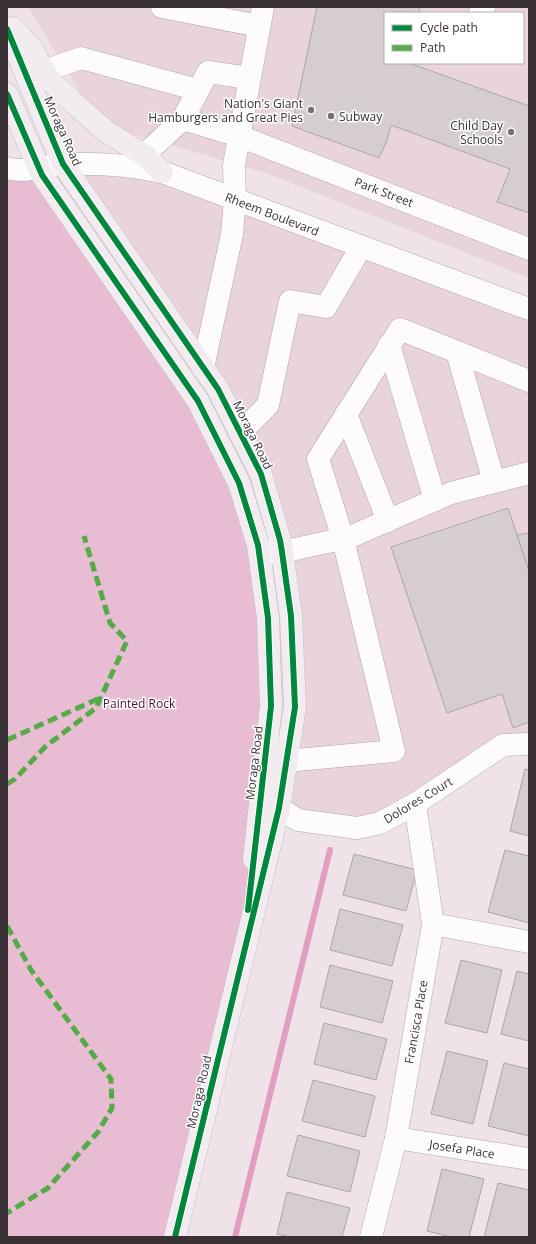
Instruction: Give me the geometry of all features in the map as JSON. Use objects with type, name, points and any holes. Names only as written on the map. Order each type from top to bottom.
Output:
[{"type":"main road","points":[[7,21],[32,50],[48,78],[107,132],[144,155],[162,172]]},
{"type":"main road","name":"Moraga Road","points":[[7,29],[63,164],[218,389],[261,474],[280,540],[291,616],[294,707],[279,808],[175,1237]]},
{"type":"main road","name":"Moraga Road","points":[[7,94],[40,169],[198,400],[239,482],[259,553],[268,618],[271,706],[244,952]]},
{"type":"street","points":[[162,7],[261,17],[234,165],[235,200],[232,234],[203,368]]},
{"type":"street","points":[[44,71],[81,58],[198,90]]},
{"type":"street","points":[[144,155],[183,119],[208,72],[249,78]]},
{"type":"street","name":"Park Street","points":[[183,119],[239,136],[529,249]]},
{"type":"street","name":"Rheem Boulevard","points":[[7,168],[40,169],[63,164],[134,166],[162,172],[529,309]]},
{"type":"street","points":[[240,433],[268,405],[290,301],[326,307],[361,247]]},
{"type":"street","points":[[286,761],[394,751],[343,539],[318,459],[389,346],[400,329],[529,381]]},
{"type":"street","points":[[389,346],[435,500]]},
{"type":"street","points":[[457,352],[494,482]]},
{"type":"street","points":[[346,414],[388,520]]},
{"type":"street","points":[[259,553],[282,552],[343,539],[451,493],[529,473]]},
{"type":"street","name":"Dolores Court","points":[[279,808],[298,820],[357,828],[380,823],[415,804],[503,746],[529,744]]},
{"type":"street","name":"Francisca Place","points":[[371,1237],[396,1138],[433,924],[415,804]]},
{"type":"street","points":[[433,924],[529,942]]},
{"type":"street","name":"Josefa Place","points":[[396,1138],[529,1159]]},
{"type":"shaded area","points":[[28,7],[529,7],[529,278],[263,172],[99,124]]},
{"type":"shaded area","points":[[135,166],[529,309],[529,735],[357,828],[261,796],[40,169]]},
{"type":"green space","name":"Painted Rock","points":[[7,168],[40,169],[239,483],[271,706],[244,952],[175,1237],[7,1237]]},
{"type":"building","points":[[317,7],[420,7],[419,12],[384,12],[384,64],[412,64],[529,106],[529,213],[497,202],[510,169],[391,125],[387,140],[379,158],[292,126]]},
{"type":"building","points":[[508,508],[529,571],[529,722],[513,728],[502,694],[447,713],[391,547]]},
{"type":"building","points":[[529,533],[529,571],[517,535]]},
{"type":"building","points":[[525,769],[529,770],[529,836],[510,831]]},
{"type":"building","points":[[505,850],[529,856],[529,923],[488,912]]},
{"type":"building","points":[[354,854],[417,870],[406,911],[343,895]]},
{"type":"building","points":[[340,909],[403,925],[392,966],[330,950]]},
{"type":"building","points":[[461,960],[502,970],[487,1033],[445,1023]]},
{"type":"building","points":[[330,965],[393,981],[382,1023],[320,1007]]},
{"type":"building","points":[[517,971],[529,974],[529,1041],[501,1034]]},
{"type":"building","points":[[324,1023],[387,1039],[376,1080],[314,1064]]},
{"type":"building","points":[[447,1051],[488,1061],[473,1124],[431,1114]]},
{"type":"building","points":[[504,1063],[529,1069],[529,1136],[488,1126]]},
{"type":"building","points":[[313,1080],[375,1096],[365,1137],[302,1121]]},
{"type":"building","points":[[298,1135],[360,1151],[350,1192],[287,1176]]},
{"type":"building","points":[[442,1169],[484,1179],[469,1237],[451,1237],[427,1231]]},
{"type":"building","points":[[498,1183],[529,1190],[529,1237],[484,1237]]},
{"type":"building","points":[[287,1192],[350,1208],[342,1237],[290,1237],[277,1234]]},
{"type":"waterway","points":[[235,1237],[330,850]]},
{"type":"marked path","points":[[7,784],[15,779],[46,746],[96,708],[127,641],[110,623],[84,536]]},
{"type":"marked path","points":[[7,740],[100,698]]},
{"type":"marked path","points":[[7,926],[31,970],[111,1079],[112,1108],[98,1132],[48,1188],[7,1213]]},
{"type":"cycle path","points":[[7,29],[63,164],[218,389],[261,474],[280,540],[291,616],[295,707],[279,808],[175,1237]]},
{"type":"cycle path","points":[[7,94],[42,175],[198,401],[239,483],[258,545],[268,618],[271,706],[248,910]]},
{"type":"place","name":"Nation's Giant Hamburgers and Great Pies","points":[[311,110]]},
{"type":"place","name":"Subway","points":[[331,116]]},
{"type":"place","name":"Child Day Schools","points":[[511,132]]}]
